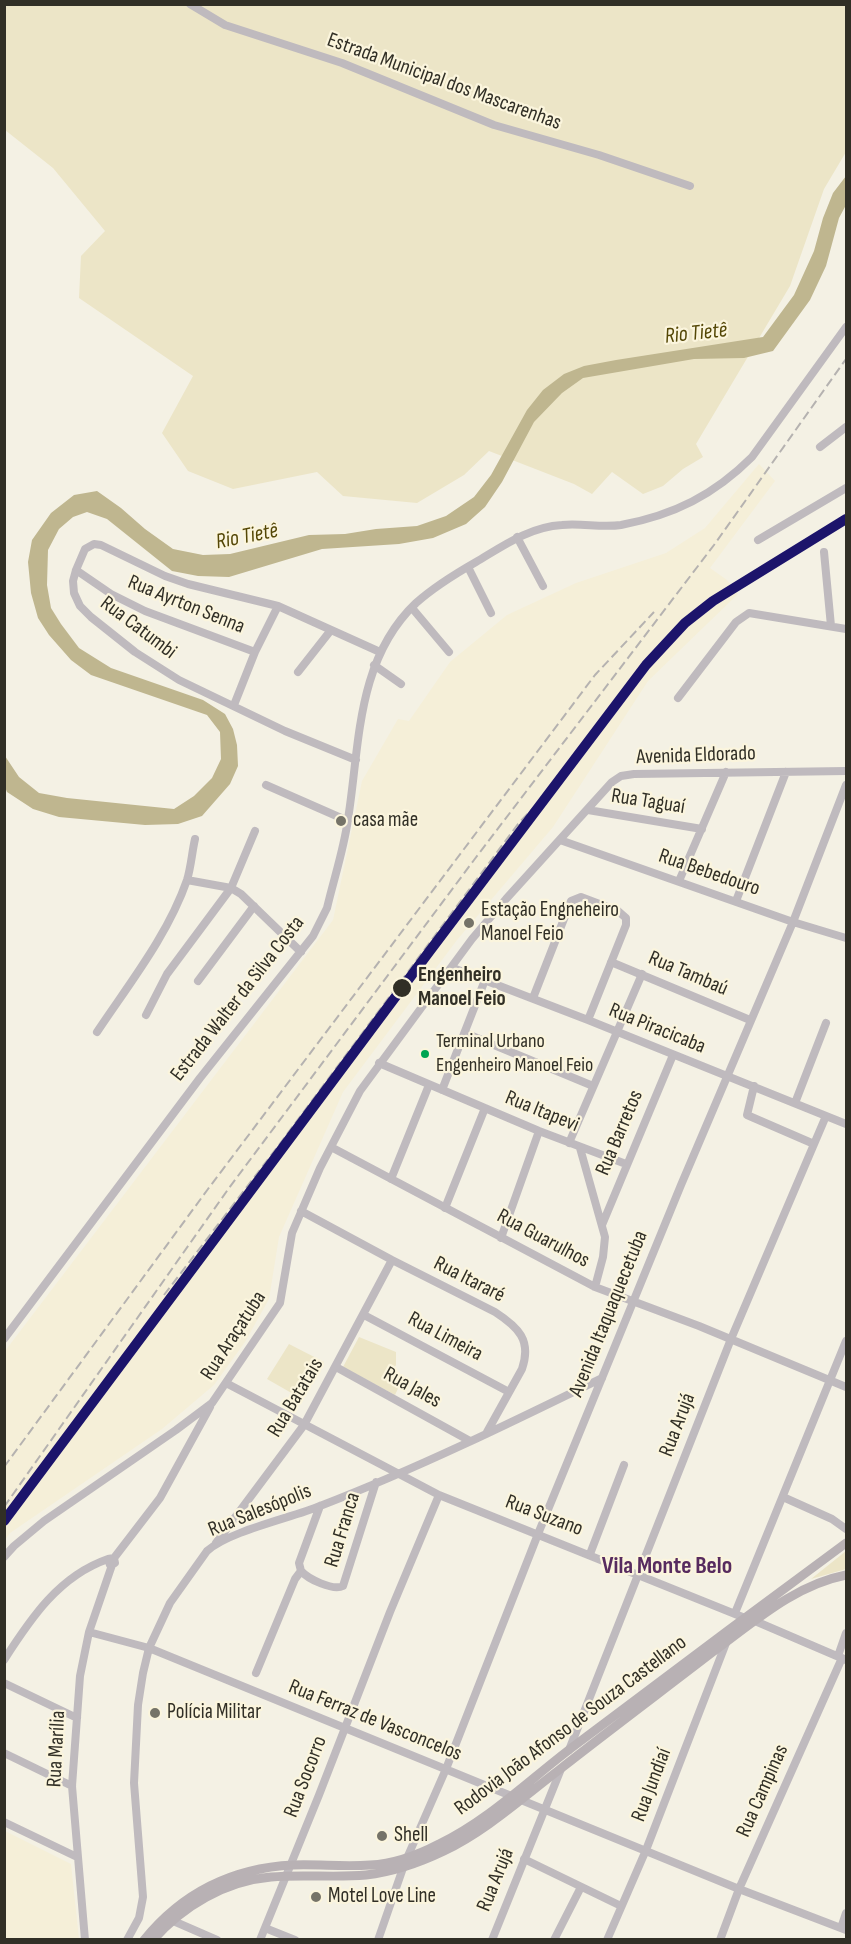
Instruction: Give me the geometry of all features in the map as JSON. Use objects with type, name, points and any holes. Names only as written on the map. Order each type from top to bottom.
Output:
[{"type":"main road","name":"Rodovia João Afonso de Souza Castellano","points":[[144,1940],[160,1920],[176,1906],[207,1886],[228,1878],[291,1865],[372,1865],[407,1858],[462,1831],[569,1750],[750,1620],[846,1543]]},
{"type":"main road","name":"Rodovia João Afonso de Souza Castellano","points":[[153,1940],[171,1920],[199,1901],[224,1889],[256,1879],[286,1876],[367,1875],[403,1868],[457,1844],[520,1800],[726,1643],[750,1620],[794,1593],[846,1575]]},
{"type":"street","name":"Estrada Municipal dos Mascarenhas","points":[[190,4],[225,25],[342,63],[494,125],[599,155],[690,186]]},
{"type":"street","name":"Estrada Walter da Silva Costa","points":[[4,1339],[200,1078],[313,936],[327,908],[348,821],[368,684],[380,652],[412,608],[442,583],[517,537],[549,526],[621,525],[673,510],[711,492],[735,474],[752,457],[846,327]]},
{"type":"street","points":[[820,447],[846,427]]},
{"type":"street","points":[[758,540],[846,488]]},
{"type":"street","points":[[517,537],[543,586]]},
{"type":"street","points":[[75,570],[85,549],[94,544],[101,545],[177,580],[278,606],[380,652]]},
{"type":"street","points":[[824,552],[831,626]]},
{"type":"street","points":[[468,567],[491,613]]},
{"type":"street","name":"Rua Ayrton Senna","points":[[75,570],[127,603],[255,652]]},
{"type":"street","name":"Rua Catumbi","points":[[75,570],[74,593],[80,606],[159,669],[285,730],[356,760]]},
{"type":"street","points":[[234,705],[255,652],[278,606]]},
{"type":"street","points":[[412,608],[449,652]]},
{"type":"street","points":[[678,698],[736,622],[749,613],[846,629]]},
{"type":"street","points":[[298,672],[331,630]]},
{"type":"street","points":[[374,665],[401,684]]},
{"type":"street","name":"Avenida Eldorado","points":[[453,968],[472,939],[506,898],[612,782],[621,776],[846,771]]},
{"type":"street","points":[[678,881],[726,772]]},
{"type":"street","points":[[736,901],[786,772]]},
{"type":"street","points":[[266,785],[348,821]]},
{"type":"street","name":"Avenida Itaquaquecetuba","points":[[407,1858],[446,1769],[538,1534],[726,1077],[793,922],[846,785]]},
{"type":"street","name":"Rua Taguaí","points":[[588,810],[702,829]]},
{"type":"street","points":[[146,1015],[167,974],[231,888],[255,831]]},
{"type":"street","points":[[97,1032],[153,948],[187,880],[195,838]]},
{"type":"street","name":"Rua Bebedouro","points":[[560,840],[793,922],[846,938]]},
{"type":"street","points":[[187,880],[231,888],[254,906],[301,952]]},
{"type":"street","points":[[533,998],[568,906],[575,898],[582,897],[618,911],[624,915],[626,925],[588,1020]]},
{"type":"street","points":[[198,981],[254,906]]},
{"type":"street","name":"Rua Tambaú","points":[[611,962],[750,1020]]},
{"type":"street","name":"Rua Piracicaba","points":[[453,968],[617,1031],[846,1124]]},
{"type":"street","name":"Rua Araçatuba","points":[[4,1557],[44,1521],[176,1430],[212,1402],[280,1303],[289,1244],[301,1210],[360,1091],[453,968]]},
{"type":"street","points":[[568,1143],[642,974]]},
{"type":"street","points":[[442,1090],[485,980]]},
{"type":"street","points":[[795,1103],[826,1023]]},
{"type":"street","points":[[465,1034],[593,1086]]},
{"type":"street","name":"Rua Barretos","points":[[602,1225],[673,1055]]},
{"type":"street","name":"Rua Itapevi","points":[[379,1064],[580,1148],[626,1164]]},
{"type":"street","points":[[391,1179],[429,1085]]},
{"type":"street","points":[[754,1086],[747,1115],[814,1144]]},
{"type":"street","points":[[445,1208],[485,1108]]},
{"type":"street","name":"Rua Arujá","points":[[569,1750],[731,1340],[826,1116]]},
{"type":"street","points":[[501,1238],[540,1131]]},
{"type":"street","name":"Rua Guarulhos","points":[[331,1147],[595,1287],[846,1386]]},
{"type":"street","points":[[580,1148],[605,1237],[595,1287]]},
{"type":"street","name":"Rua Itararé","points":[[301,1210],[392,1260],[495,1312],[520,1333],[525,1345],[526,1358],[487,1433]]},
{"type":"street","name":"Rua Batatais","points":[[215,1544],[304,1425],[392,1260]]},
{"type":"street","name":"Rua Limeira","points":[[364,1315],[509,1392]]},
{"type":"street","points":[[735,1613],[846,1341]]},
{"type":"street","name":"Rua Jales","points":[[336,1367],[470,1441]]},
{"type":"street","name":"Rua Salesópolis","points":[[127,1940],[142,1909],[134,1783],[138,1705],[149,1648],[170,1603],[215,1544],[320,1506],[397,1473],[602,1378]]},
{"type":"street","name":"Rua Suzano","points":[[226,1383],[439,1495],[590,1554],[842,1658]]},
{"type":"street","name":"Rua Marília","points":[[85,1940],[72,1786],[80,1676],[89,1632],[111,1561],[160,1498],[212,1402]]},
{"type":"street","points":[[590,1554],[624,1465]]},
{"type":"street","name":"Rua Franca","points":[[301,1571],[306,1576],[341,1588],[348,1575],[376,1482]]},
{"type":"street","name":"Rua Socorro","points":[[260,1940],[439,1495]]},
{"type":"street","points":[[783,1497],[832,1519],[846,1529]]},
{"type":"street","points":[[256,1672],[295,1579],[301,1571],[299,1563],[320,1506]]},
{"type":"street","points":[[4,1660],[31,1618],[51,1597],[81,1571],[91,1565],[111,1561]]},
{"type":"street","name":"Rua Ferraz de Vasconcelos","points":[[89,1632],[149,1648],[739,1889],[844,1929]]},
{"type":"street","name":"Rua Campinas","points":[[720,1940],[739,1889],[842,1658],[846,1633]]},
{"type":"street","name":"Rua Jundiaí","points":[[607,1940],[646,1850],[726,1643]]},
{"type":"street","points":[[4,1683],[77,1718]]},
{"type":"street","points":[[4,1753],[72,1786]]},
{"type":"street","name":"Rua Arujá","points":[[492,1940],[561,1768]]},
{"type":"street","points":[[4,1822],[77,1857]]},
{"type":"street","points":[[524,1859],[621,1906]]},
{"type":"street","points":[[378,1940],[403,1868]]},
{"type":"street","points":[[554,1940],[581,1887]]},
{"type":"street","points":[[844,1929],[846,1913]]},
{"type":"street","points":[[171,1920],[217,1940]]},
{"type":"street","points":[[265,1928],[295,1940]]},
{"type":"shaded area","points":[[4,5],[846,5],[846,152],[824,189],[790,286],[696,444],[703,457],[683,469],[663,486],[643,494],[612,472],[592,494],[574,484],[489,451],[464,475],[417,503],[343,496],[317,472],[233,489],[188,471],[162,433],[193,376],[79,298],[81,256],[105,231],[53,168],[5,130]]},
{"type":"shaded area","points":[[846,176],[846,205],[839,218],[826,266],[810,300],[773,351],[744,358],[694,359],[583,378],[562,393],[534,422],[502,482],[485,507],[466,524],[433,538],[399,544],[322,549],[229,577],[198,576],[172,571],[107,519],[87,512],[73,517],[59,529],[48,550],[47,585],[51,608],[61,624],[79,648],[111,668],[203,700],[225,714],[233,729],[237,745],[238,766],[230,784],[202,816],[178,824],[145,825],[59,817],[33,809],[7,792],[5,756],[19,777],[39,793],[174,809],[194,796],[212,778],[221,759],[220,732],[207,715],[91,675],[71,660],[49,635],[38,618],[31,593],[28,562],[32,540],[51,513],[74,495],[97,491],[173,549],[203,555],[230,554],[309,535],[345,534],[417,526],[446,516],[474,497],[491,475],[527,410],[543,390],[564,374],[584,366],[616,360],[763,337],[794,295],[814,251],[833,193]]},
{"type":"shaded area","points":[[759,464],[775,481],[710,568],[727,580],[738,594],[648,681],[553,827],[457,940],[343,1092],[279,1237],[269,1299],[245,1342],[214,1385],[162,1429],[10,1533],[5,1540],[5,1351],[333,920],[362,781],[398,719],[409,721],[450,662],[507,615],[576,583],[666,553],[705,528]]},
{"type":"shaded area","points":[[359,1337],[396,1352],[396,1365],[390,1374],[402,1380],[395,1395],[343,1367]]},
{"type":"shaded area","points":[[289,1344],[324,1362],[302,1399],[267,1379]]},
{"type":"shaded area","points":[[846,1551],[846,1569],[811,1579]]},
{"type":"shaded area","points":[[5,1831],[71,1864],[79,1939],[5,1939]]},
{"type":"railway","points":[[4,1507],[229,1188],[474,860],[714,545],[846,359]]},
{"type":"railway","points":[[4,1467],[208,1189],[595,675],[654,612]]},
{"type":"railway","points":[[164,1295],[279,1145],[518,824],[554,786]]},
{"type":"transit line","points":[[4,1521],[646,665],[685,623],[713,601],[846,519]]},
{"type":"place","name":"casa mãe","points":[[341,821]]},
{"type":"place","name":"Estação Engneheiro Manoel Feio","points":[[469,923]]},
{"type":"place","name":"Engenheiro Manoel Feio","points":[[402,988]]},
{"type":"place","name":"Terminal Urbano Engenheiro Manoel Feio","points":[[425,1054]]},
{"type":"place","name":"Polícia Militar","points":[[155,1713]]},
{"type":"place","name":"Shell","points":[[382,1836]]},
{"type":"place","name":"Motel Love Line","points":[[316,1897]]},
{"type":"district","name":"Vila Monte Belo","points":[[667,1567]]},
{"type":"water label","name":"Rio Tietê","points":[[696,334]]},
{"type":"water label","name":"Rio Tietê","points":[[247,537]]}]
